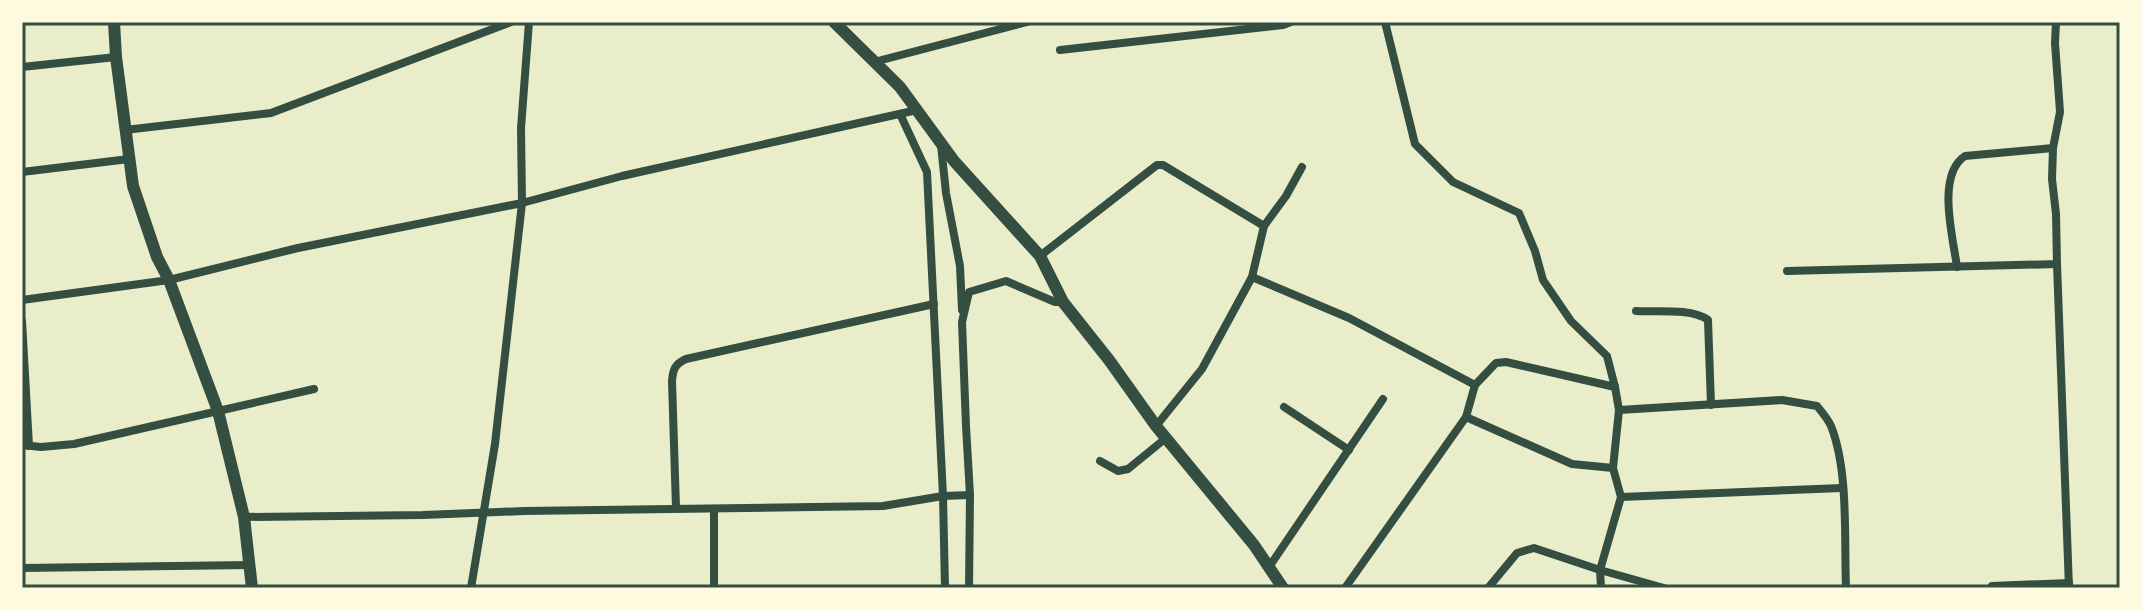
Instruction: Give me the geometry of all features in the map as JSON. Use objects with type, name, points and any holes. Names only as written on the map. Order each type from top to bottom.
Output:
[{"type":"street","points":[[114,22],[133,186],[157,257],[169,280],[218,411],[244,517],[252,588]]},
{"type":"street","points":[[125,130],[271,113],[511,22]]},
{"type":"street","points":[[471,588],[495,444],[522,203],[521,128],[529,22]]},
{"type":"street","points":[[834,22],[900,87],[954,161],[1040,256],[1063,302],[1156,426],[1254,545],[1283,588]]},
{"type":"street","points":[[874,62],[1027,22]]},
{"type":"street","points":[[1060,50],[1291,22]]},
{"type":"street","points":[[1385,22],[1415,144],[1453,182],[1519,213],[1543,280],[1571,321],[1607,356],[1619,410],[1613,468],[1621,497],[1600,570],[1601,588]]},
{"type":"street","points":[[1992,586],[2069,586],[2056,214],[2052,179],[2053,148],[2060,112],[2056,22]]},
{"type":"street","points":[[22,67],[116,57]]},
{"type":"street","points":[[22,300],[169,280],[298,248],[522,203],[622,176],[917,110]]},
{"type":"street","points":[[900,114],[927,172],[945,588]]},
{"type":"street","points":[[940,142],[960,266],[970,495],[969,588]]},
{"type":"street","points":[[1957,267],[1948,194],[1951,173],[1957,161],[1965,156],[2053,148]]},
{"type":"street","points":[[22,172],[129,159]]},
{"type":"street","points":[[1040,256],[1157,165],[1163,165],[1264,226]]},
{"type":"street","points":[[1156,426],[1202,369],[1252,277],[1264,226],[1302,167]]},
{"type":"street","points":[[1787,271],[2057,264]]},
{"type":"street","points":[[1252,277],[1349,318],[1475,385]]},
{"type":"street","points":[[962,322],[969,292],[1006,281],[1055,302],[1063,302]]},
{"type":"street","points":[[676,508],[672,381],[677,363],[934,304]]},
{"type":"street","points":[[1636,311],[1689,313],[1702,315],[1708,320],[1711,405]]},
{"type":"street","points":[[22,321],[26,445],[74,444],[314,389]]},
{"type":"street","points":[[1345,588],[1466,417],[1475,385],[1496,363],[1506,362],[1615,387]]},
{"type":"street","points":[[1269,567],[1383,399]]},
{"type":"street","points":[[1619,410],[1782,400],[1817,406],[1830,423],[1838,447],[1846,588]]},
{"type":"street","points":[[1284,407],[1349,450]]},
{"type":"street","points":[[1466,417],[1572,464],[1613,468]]},
{"type":"street","points":[[1100,461],[1118,471],[1128,469],[1166,438]]},
{"type":"street","points":[[1621,497],[1842,488]]},
{"type":"street","points":[[244,517],[883,506],[970,495]]},
{"type":"street","points":[[714,509],[714,588]]},
{"type":"street","points":[[1488,588],[1517,553],[1534,548],[1664,588]]},
{"type":"street","points":[[22,568],[250,565]]}]
